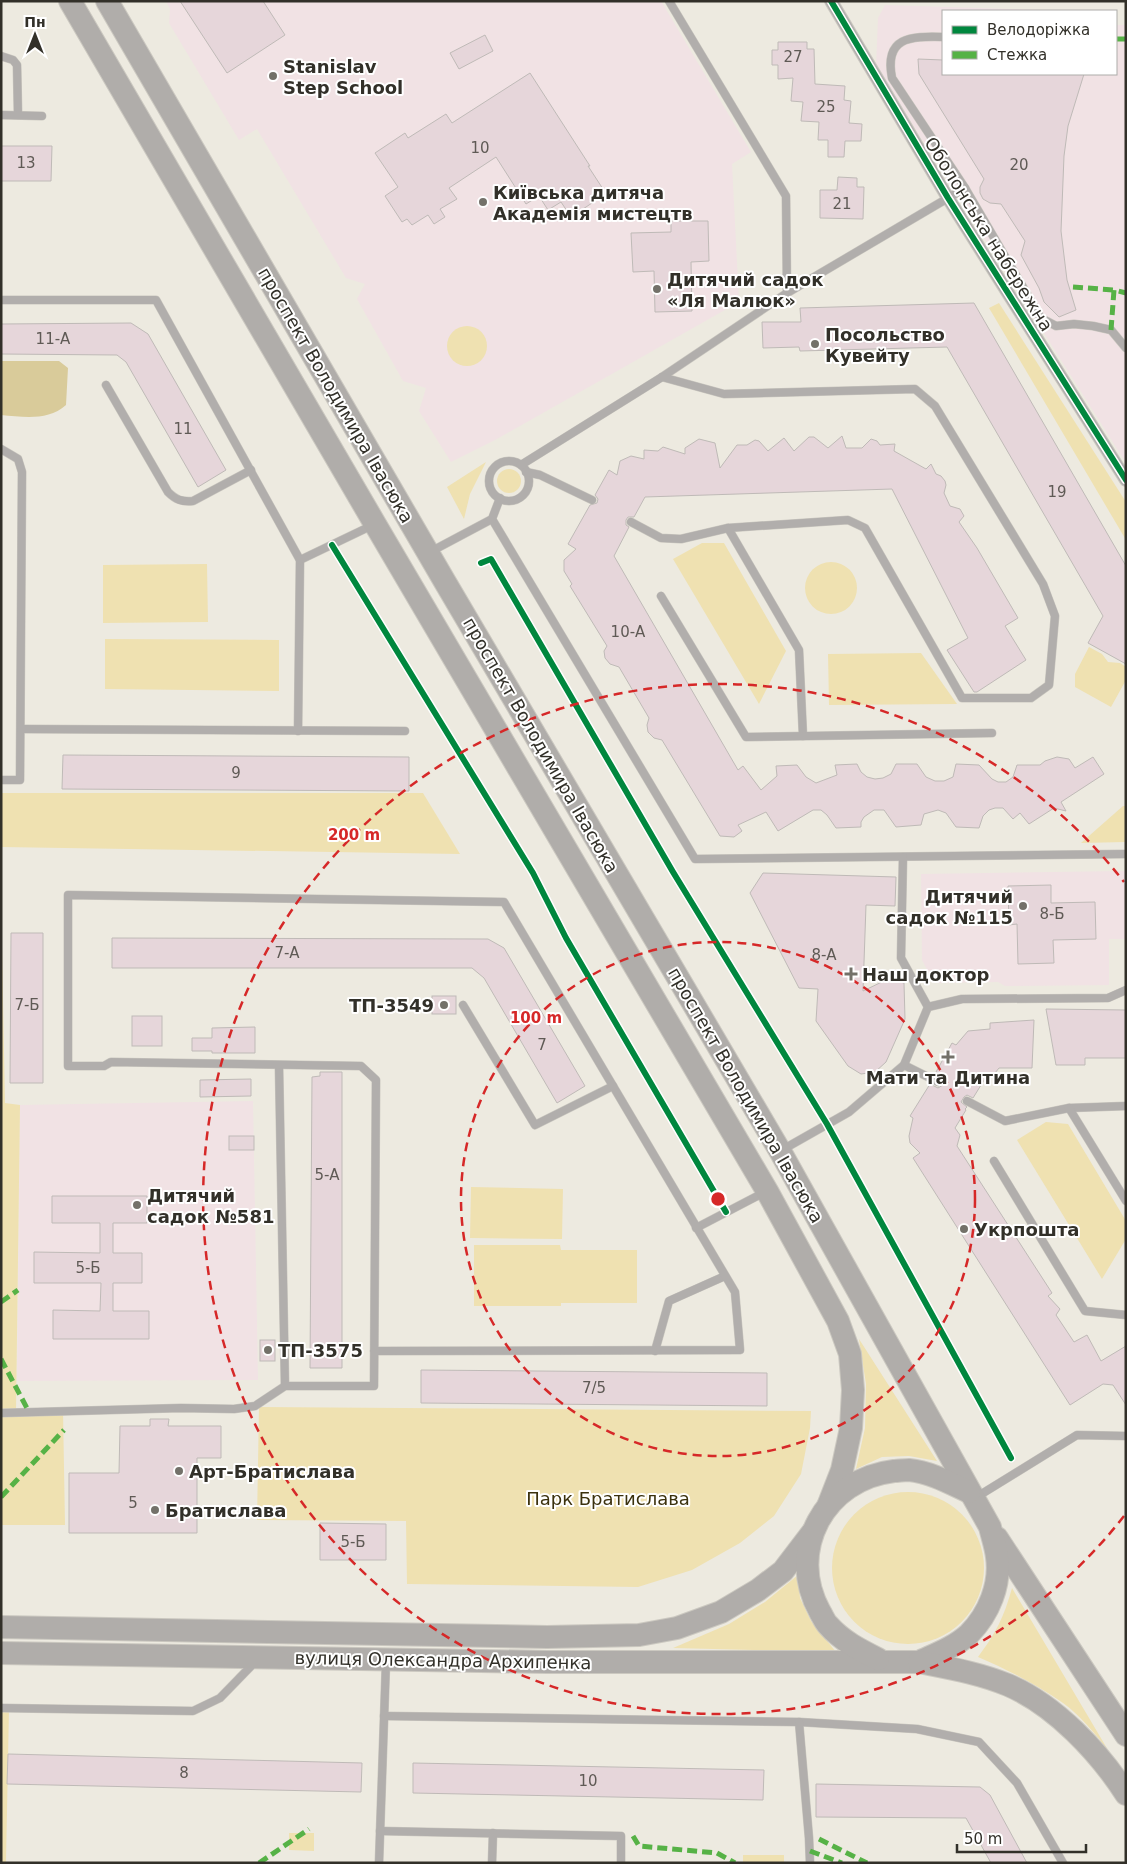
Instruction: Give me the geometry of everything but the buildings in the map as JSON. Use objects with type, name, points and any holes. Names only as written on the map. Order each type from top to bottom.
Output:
[{"type":"main road","name":"проспект Володимира Івасюка","points":[[70,1],[767,1191],[838,1321],[850,1354],[852,1390],[851,1428],[842,1470],[828,1506]]},
{"type":"main road","name":"проспект Володимира Івасюка","points":[[107,1],[428,553],[780,1151],[990,1527]]},
{"type":"main road","points":[[400,567],[428,553]]},
{"type":"main road","points":[[884,1662],[850,1645],[828,1625],[812,1599],[807,1569],[812,1534],[828,1506],[850,1485],[878,1473],[908,1470],[938,1477],[971,1495]]},
{"type":"main road","points":[[919,1662],[945,1650],[969,1634],[986,1611],[997,1584],[997,1557],[990,1527]]},
{"type":"main road","points":[[990,1527],[1126,1735]]},
{"type":"main road","name":"вулиця Олександра Архипенка","points":[[1,1627],[547,1637],[639,1635],[678,1628],[722,1612],[758,1590],[783,1571],[812,1534]]},
{"type":"main road","name":"вулиця Олександра Архипенка","points":[[1,1653],[547,1662],[919,1662]]},
{"type":"main road","points":[[919,1662],[967,1671],[1010,1686],[1050,1710],[1089,1745],[1126,1794]]},
{"type":"street","name":"Оболонська набережна","points":[[831,1],[948,198],[1126,480]]},
{"type":"lane","points":[[669,1],[786,196],[787,293]]},
{"type":"lane","points":[[942,37],[922,36],[906,39],[893,48],[889,64],[892,78],[965,188],[1042,318],[1056,326],[1074,324],[1111,330],[1126,348]]},
{"type":"lane","points":[[1,56],[14,60],[17,65],[18,115]]},
{"type":"lane","points":[[1,115],[42,116]]},
{"type":"lane","points":[[521,465],[662,377],[787,293],[965,188]]},
{"type":"lane","points":[[1,300],[156,300],[300,560],[298,731]]},
{"type":"lane","points":[[632,522],[661,538],[681,539],[728,528],[848,520],[865,528],[962,698],[1031,698],[1049,685],[1055,616],[1043,584],[935,406],[915,389],[724,394],[662,377]]},
{"type":"lane","points":[[106,385],[168,492],[175,499],[184,502],[193,501],[251,470]]},
{"type":"lane","points":[[1,449],[18,459],[22,472],[20,780],[1,780]]},
{"type":"lane","points":[[502,462],[515,462],[521,465],[526,472],[528,484],[523,495],[512,500],[500,498],[491,489],[489,483],[492,470],[502,462]]},
{"type":"lane","points":[[526,472],[540,475],[592,500]]},
{"type":"lane","points":[[428,553],[492,519],[500,498]]},
{"type":"lane","points":[[492,519],[695,859],[1126,854]]},
{"type":"lane","points":[[300,560],[375,524]]},
{"type":"lane","points":[[728,528],[799,650],[803,736]]},
{"type":"lane","points":[[661,596],[746,737],[992,733]]},
{"type":"lane","points":[[21,729],[405,732]]},
{"type":"lane","points":[[903,857],[901,958],[928,1006]]},
{"type":"lane","points":[[1,1413],[181,1408],[234,1409],[255,1406],[285,1386],[374,1386],[374,1352],[376,1080],[362,1066],[111,1062],[104,1066],[68,1066],[68,895],[504,902],[735,1292],[740,1350],[374,1352]]},
{"type":"lane","points":[[928,1006],[962,998],[1108,998],[1126,990]]},
{"type":"lane","points":[[463,1004],[535,1125],[613,1086]]},
{"type":"lane","points":[[780,1151],[849,1112],[904,1065],[928,1006]]},
{"type":"lane","points":[[904,1065],[938,1082]]},
{"type":"lane","points":[[279,1066],[285,1386]]},
{"type":"lane","points":[[967,1101],[1005,1121],[1068,1108],[1126,1106]]},
{"type":"lane","points":[[1068,1108],[1126,1201]]},
{"type":"lane","points":[[994,1161],[1086,1311],[1126,1314]]},
{"type":"lane","points":[[696,1228],[767,1191]]},
{"type":"lane","points":[[655,1351],[669,1301],[725,1276]]},
{"type":"lane","points":[[971,1495],[1078,1435],[1126,1436]]},
{"type":"lane","points":[[1,1708],[193,1711],[220,1698],[260,1657]]},
{"type":"lane","points":[[379,1863],[386,1660]]},
{"type":"lane","points":[[384,1716],[799,1722],[917,1729],[979,1742],[1017,1783],[1063,1863]]},
{"type":"lane","points":[[799,1722],[810,1838],[810,1863]]},
{"type":"lane","points":[[380,1831],[621,1836],[621,1863]]},
{"type":"lane","points":[[492,1833],[492,1863]]},
{"type":"shaded area","name":"Київська дитяча Академія мистецтв","points":[[166,1],[661,1],[751,152],[732,164],[739,302],[495,440],[451,462],[419,411],[426,388],[403,381],[357,299],[365,284],[346,278],[257,129],[239,140],[169,23],[170,9]]},
{"type":"shaded area","points":[[885,5],[1042,10],[942,10],[942,75],[1117,75],[1117,25],[1126,25],[1126,463],[876,67],[878,18]]},
{"type":"shaded area","points":[[1,361],[59,361],[68,368],[66,405],[44,416],[1,415]]},
{"type":"shaded area","name":"Дитячий садок №115","points":[[1125,871],[1126,939],[1109,939],[1109,985],[1005,986],[998,982],[934,983],[922,960],[921,874]]},
{"type":"shaded area","name":"Дитячий садок №581","points":[[253,1101],[258,1380],[17,1381],[20,1105]]},
{"type":"green space","points":[[999,303],[1126,502],[1126,540],[989,308]]},
{"type":"green space","points":[[471,326],[478,329],[484,335],[487,346],[486,354],[478,363],[471,366],[463,366],[456,363],[448,354],[447,342],[450,335],[459,327]]},
{"type":"green space","points":[[486,462],[470,494],[464,519],[447,487]]},
{"type":"green space","points":[[504,469],[514,469],[521,476],[521,486],[514,493],[504,493],[497,486],[497,476]]},
{"type":"green space","points":[[702,543],[724,543],[786,651],[759,704],[673,559]]},
{"type":"green space","points":[[831,562],[845,566],[853,574],[857,588],[853,602],[845,610],[831,614],[817,610],[809,602],[805,588],[809,574],[817,566]]},
{"type":"green space","points":[[207,564],[208,622],[103,623],[103,565]]},
{"type":"green space","points":[[105,639],[279,640],[279,691],[105,689]]},
{"type":"green space","points":[[1089,647],[1102,654],[1108,662],[1120,663],[1126,667],[1126,680],[1111,707],[1075,687],[1075,674]]},
{"type":"green space","points":[[921,653],[957,704],[829,705],[828,654]]},
{"type":"green space","points":[[1,793],[423,793],[460,854],[1,847]]},
{"type":"green space","points":[[1123,806],[1126,806],[1126,842],[1081,843]]},
{"type":"green space","points":[[1,895],[5,1103],[20,1105],[16,1412],[63,1410],[65,1525],[1,1525]]},
{"type":"green space","points":[[1046,1122],[1068,1124],[1126,1221],[1126,1239],[1102,1279],[1017,1140]]},
{"type":"green space","points":[[471,1187],[563,1189],[562,1239],[470,1238]]},
{"type":"green space","points":[[474,1245],[560,1245],[561,1250],[637,1250],[637,1303],[561,1303],[561,1306],[474,1306]]},
{"type":"green space","points":[[859,1339],[937,1461],[909,1456],[882,1457],[856,1469],[865,1428],[866,1384]]},
{"type":"green space","name":"Парк Братислава","points":[[259,1407],[811,1411],[810,1428],[801,1474],[774,1516],[740,1543],[692,1570],[638,1587],[407,1584],[406,1521],[257,1520]]},
{"type":"green space","points":[[908,1492],[923,1493],[937,1497],[962,1514],[979,1539],[983,1553],[983,1583],[979,1597],[962,1622],[937,1639],[923,1643],[908,1644],[893,1643],[879,1639],[854,1622],[837,1597],[833,1583],[832,1568],[833,1553],[837,1539],[854,1514],[879,1497],[893,1493]]},
{"type":"green space","points":[[798,1575],[800,1598],[811,1621],[836,1652],[673,1648],[729,1624],[765,1602]]},
{"type":"green space","points":[[1012,1588],[1108,1750],[1093,1731],[1063,1703],[1022,1678],[978,1657],[999,1624]]},
{"type":"green space","points":[[1,1709],[9,1709],[6,1863],[1,1863]]},
{"type":"green space","points":[[289,1833],[314,1833],[314,1851],[289,1850]]},
{"type":"green space","points":[[743,1855],[784,1855],[784,1863],[743,1863]]},
{"type":"marked path","points":[[1117,39],[1126,39]]},
{"type":"marked path","points":[[1073,287],[1114,290]]},
{"type":"marked path","points":[[1111,330],[1114,290],[1126,293]]},
{"type":"marked path","points":[[1,1302],[18,1290]]},
{"type":"marked path","points":[[1,1359],[29,1412]]},
{"type":"marked path","points":[[1,1497],[64,1430]]},
{"type":"marked path","points":[[259,1863],[309,1829]]},
{"type":"marked path","points":[[633,1836],[639,1846],[717,1853],[735,1863]]},
{"type":"marked path","points":[[819,1839],[867,1863]]},
{"type":"marked path","points":[[810,1851],[842,1863]]},
{"type":"cycle path","points":[[831,1],[948,198],[1126,480]]},
{"type":"cycle path","points":[[332,545],[533,873],[566,938],[726,1212]]},
{"type":"cycle path","points":[[481,563],[491,559],[673,872],[827,1124],[1011,1458]]},
{"type":"place","name":"Stanislav Step School","points":[[273,76]]},
{"type":"place","name":"Київська дитяча Академія мистецтв","points":[[483,202]]},
{"type":"place","name":"Дитячий садок «Ля Малюк»","points":[[657,289]]},
{"type":"place","name":"Посольство Кувейту","points":[[815,344]]},
{"type":"place","name":"Дитячий садок №115","points":[[1023,906]]},
{"type":"place","name":"Наш доктор","points":[[851,974]]},
{"type":"place","name":"ТП-3549","points":[[444,1005]]},
{"type":"place","name":"Мати та Дитина","points":[[948,1057]]},
{"type":"place","name":"Дитячий садок №581","points":[[137,1205]]},
{"type":"place","name":"Укрпошта","points":[[964,1229]]},
{"type":"place","name":"ТП-3575","points":[[268,1350]]},
{"type":"place","name":"Арт-Братислава","points":[[179,1471]]},
{"type":"place","name":"Братислава","points":[[155,1510]]}]
